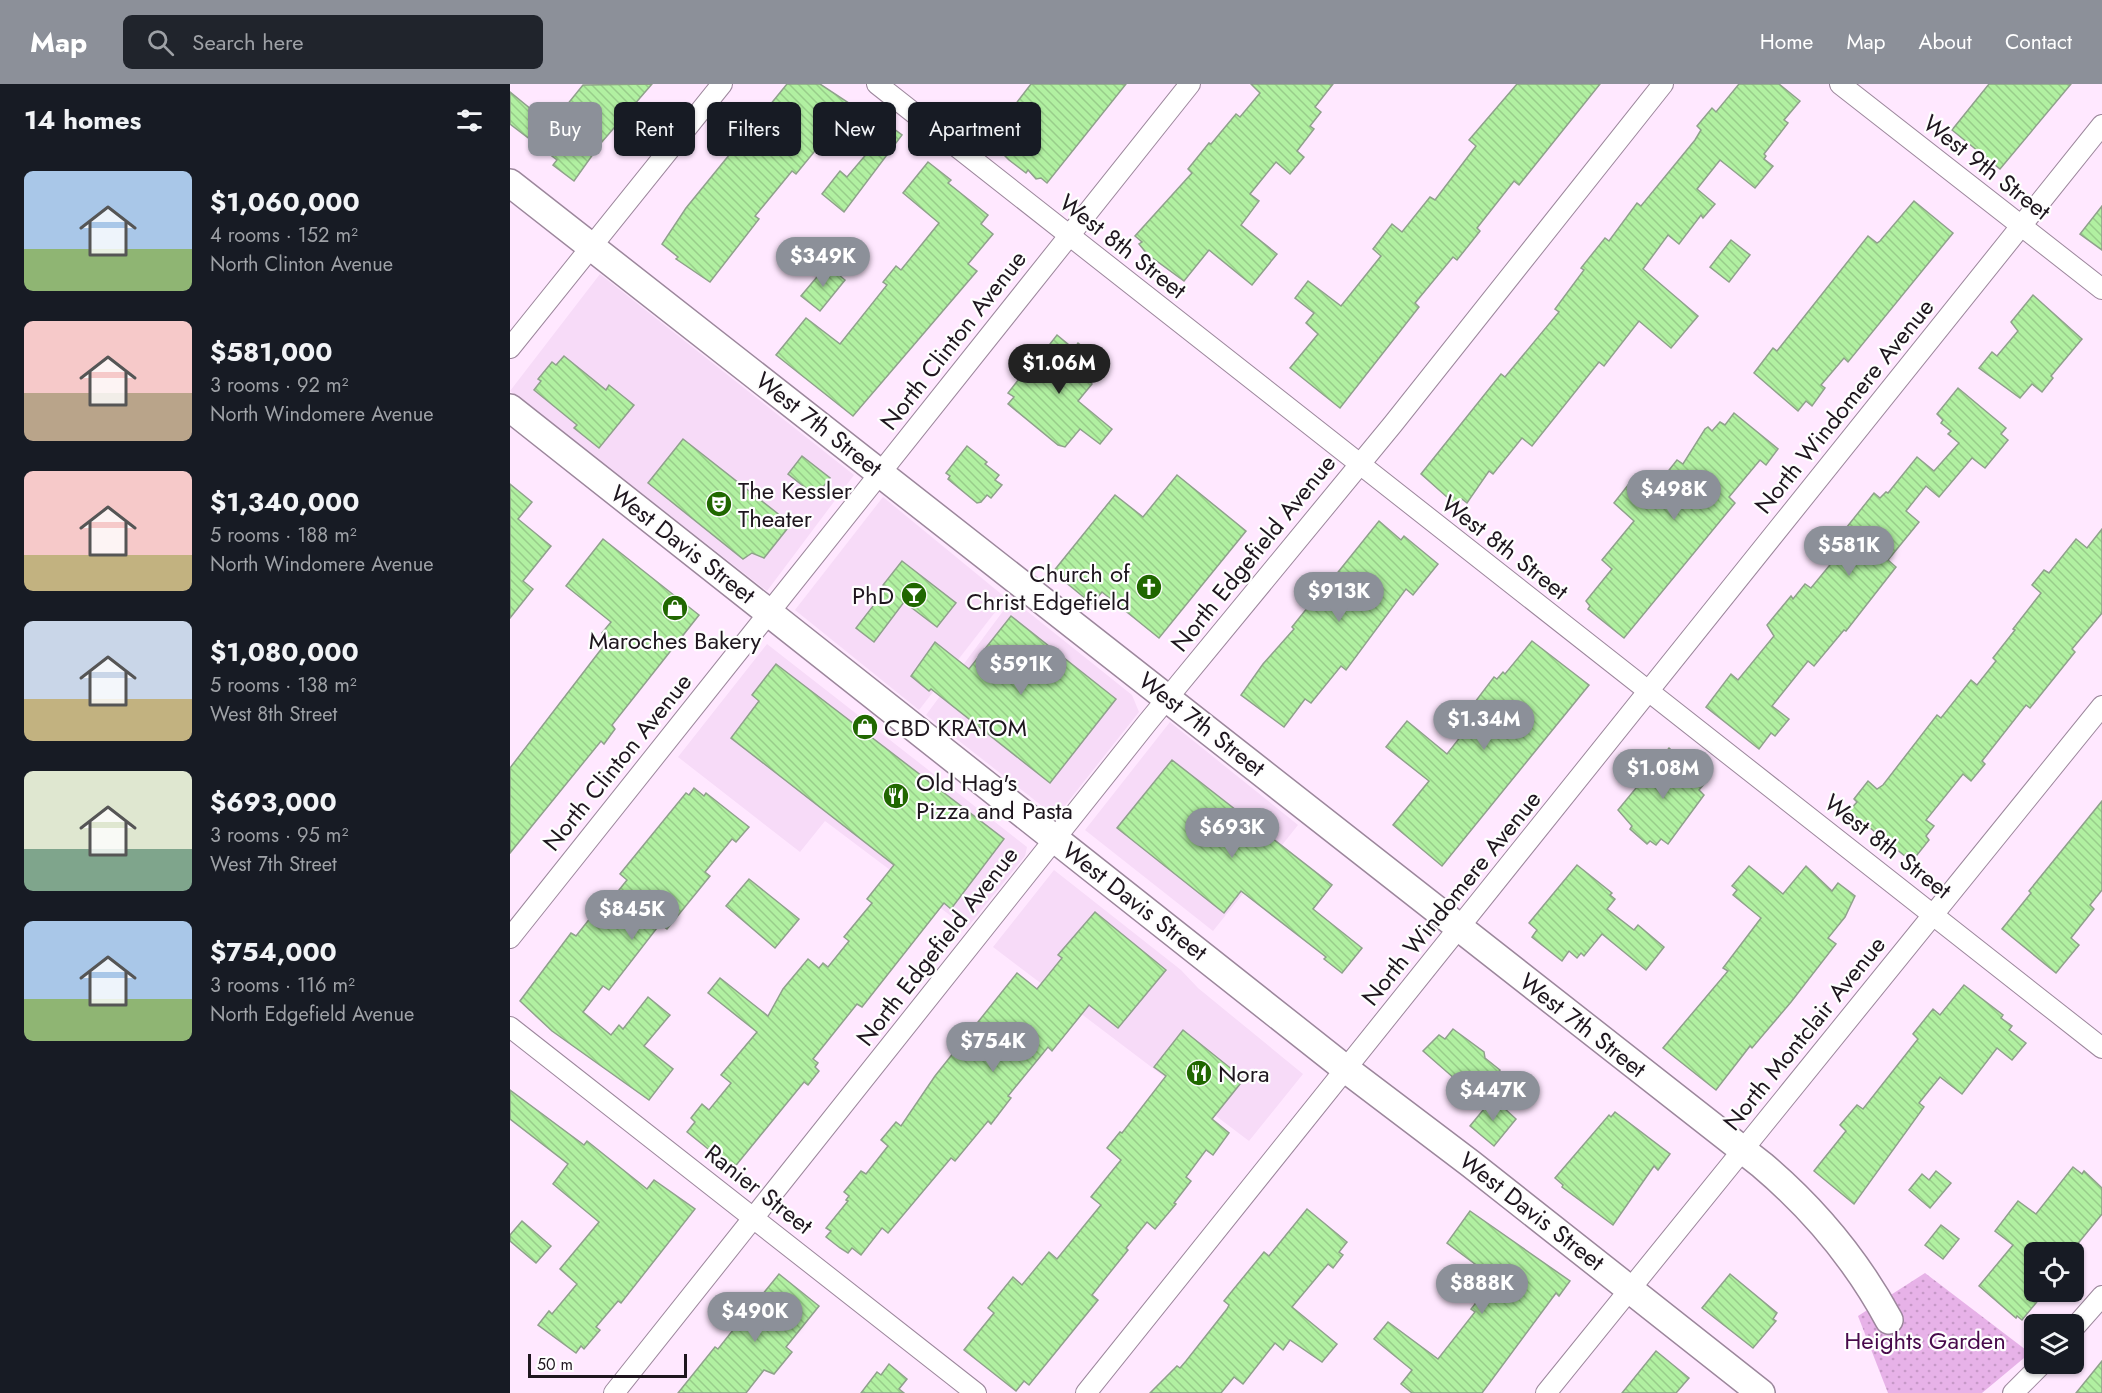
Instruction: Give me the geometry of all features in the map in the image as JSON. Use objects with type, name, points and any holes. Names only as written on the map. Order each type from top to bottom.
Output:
[{"type":"street","points":[[510,348],[722,84]]},
{"type":"street","name":"West 8th Street","points":[[878,84],[2102,1048]]},
{"type":"street","name":"North Clinton Avenue","points":[[510,938],[882,473],[1068,234],[1190,84]]},
{"type":"street","name":"North Edgefield Avenue","points":[[614,1393],[1054,838],[1359,465],[1663,84]]},
{"type":"street","name":"West 9th Street","points":[[1840,84],[2102,289]]},
{"type":"street","name":"North Windomere Avenue","points":[[1086,1393],[2102,125]]},
{"type":"street","name":"West 7th Street","points":[[510,183],[1743,1149],[1791,1189],[1826,1226],[1851,1258],[1889,1320]]},
{"type":"street","name":"West Davis Street","points":[[510,408],[1347,1070],[1761,1393]]},
{"type":"street","name":"North Montclair Avenue","points":[[1546,1393],[2102,706]]},
{"type":"street","name":"Ranier Street","points":[[510,1027],[976,1393]]},
{"type":"street","points":[[2084,1316],[2102,1296]]},
{"type":"street","points":[[2013,1393],[2032,1374]]},
{"type":"shaded area","points":[[600,274],[854,475],[767,591],[510,391]]},
{"type":"shaded area","points":[[883,497],[1006,598],[919,710],[795,610]]},
{"type":"shaded area","points":[[1012,599],[1132,695],[1139,712],[1056,817],[926,715]]},
{"type":"shaded area","points":[[767,644],[1027,847],[1025,856],[967,928],[825,821],[800,852],[678,757]]},
{"type":"shaded area","points":[[1170,722],[1298,825],[1213,931],[1085,830]]},
{"type":"shaded area","points":[[1054,870],[1181,970],[1198,988],[1303,1074],[1249,1141],[993,947]]},
{"type":"green space","name":"Heights Garden","points":[[1925,1273],[2024,1348],[2024,1358],[1982,1393],[1888,1393],[1858,1316]]},
{"type":"building","points":[[652,84],[636,102],[614,102],[614,128],[602,142],[602,102],[569,102],[583,85]]},
{"type":"building","points":[[787,84],[820,84],[847,102],[813,102],[813,153],[796,174],[792,171],[755,216],[759,219],[710,282],[676,259],[678,257],[662,244],[686,208],[728,156],[801,156],[801,102],[772,102]]},
{"type":"building","points":[[1031,84],[1126,84],[1047,183],[1041,178],[1036,179],[1028,170],[1026,173],[1005,156],[1041,156],[1041,102],[1017,102]]},
{"type":"building","points":[[1251,84],[1333,84],[1315,107],[1321,112],[1310,126],[1314,129],[1297,151],[1304,157],[1290,174],[1276,162],[1250,194],[1259,201],[1241,225],[1277,254],[1252,285],[1209,250],[1184,281],[1147,254],[1139,244],[1142,242],[1135,236],[1192,173],[1188,169],[1209,143],[1211,144],[1236,114],[1240,117],[1260,93]]},
{"type":"building","points":[[1517,84],[1600,84],[1519,185],[1514,181],[1477,228],[1480,231],[1457,260],[1453,257],[1415,303],[1419,307],[1340,408],[1290,368],[1318,334],[1306,323],[1314,313],[1295,298],[1308,281],[1341,306],[1381,256],[1373,249],[1392,224],[1402,232],[1430,197],[1435,200],[1476,146],[1469,140]]},
{"type":"building","points":[[1739,84],[1779,84],[1800,101],[1784,120],[1788,123],[1764,154],[1766,156],[1764,159],[1773,166],[1755,188],[1720,160],[1697,189],[1715,204],[1703,218],[1701,215],[1679,244],[1668,235],[1643,269],[1698,316],[1671,348],[1639,321],[1604,366],[1599,362],[1532,446],[1522,438],[1493,474],[1489,471],[1467,503],[1462,499],[1457,506],[1421,474],[1501,374],[1505,377],[1559,312],[1555,309],[1584,270],[1581,268],[1605,238],[1609,241],[1637,203],[1641,206],[1695,140],[1701,130],[1697,126],[1712,108],[1716,112]]},
{"type":"building","points":[[1989,84],[2071,84],[2000,169],[1952,130]]},
{"type":"building","points":[[510,92],[528,107],[528,138],[510,124]]},
{"type":"building","points":[[896,130],[902,135],[896,143]]},
{"type":"building","points":[[552,156],[592,156],[574,181],[553,165],[557,160]]},
{"type":"building","points":[[865,156],[886,156],[844,212],[822,194],[840,171],[847,177]]},
{"type":"building","points":[[928,162],[951,180],[948,183],[988,215],[981,224],[993,234],[968,264],[977,271],[853,416],[776,355],[806,318],[840,344],[887,285],[883,282],[896,266],[901,270],[939,223],[903,193]]},
{"type":"building","points":[[1914,201],[1953,233],[1848,362],[1844,358],[1821,385],[1825,388],[1812,406],[1806,401],[1798,411],[1754,373],[1773,348],[1777,351],[1868,236],[1877,243],[1880,241]]},
{"type":"building","points":[[2102,206],[2102,250],[2080,234]]},
{"type":"building","points":[[1731,240],[1750,255],[1729,282],[1710,267]]},
{"type":"building","points":[[827,265],[845,280],[820,311],[801,296]]},
{"type":"building","points":[[2033,295],[2082,339],[2051,376],[2053,378],[2042,392],[2032,384],[2020,398],[1979,368],[1992,352],[1997,356],[2018,331],[2011,322]]},
{"type":"building","points":[[1057,335],[1074,349],[1078,343],[1096,357],[1083,373],[1092,384],[1078,401],[1112,429],[1100,444],[1080,429],[1065,447],[1058,445],[1008,404],[1014,397],[1008,393],[1023,374],[1025,376]]},
{"type":"building","points":[[564,356],[606,390],[609,385],[634,405],[599,448],[574,428],[577,425],[534,390],[541,381],[538,379],[552,362],[556,365]]},
{"type":"building","points":[[1958,388],[2006,428],[2001,434],[2008,440],[1985,468],[1972,458],[1939,497],[1926,486],[1906,511],[1919,522],[1888,560],[1896,567],[1846,631],[1844,630],[1814,666],[1808,661],[1772,706],[1789,719],[1775,736],[1771,733],[1759,749],[1706,707],[1731,674],[1738,680],[1774,636],[1767,625],[1791,596],[1793,599],[1805,584],[1811,588],[1834,560],[1827,552],[1874,493],[1880,498],[1886,492],[1888,493],[1917,457],[1934,471],[1959,443],[1948,434],[1951,431],[1941,423],[1943,420],[1937,414]]},
{"type":"building","points":[[1734,413],[1778,449],[1766,465],[1760,460],[1729,497],[1735,503],[1624,638],[1588,609],[1590,606],[1586,601],[1612,569],[1602,560],[1634,521],[1614,503],[1632,480],[1651,493],[1677,460],[1683,464],[1705,429],[1708,427],[1712,431],[1720,422],[1725,425]]},
{"type":"building","name":"The Kessler Theater","points":[[683,439],[791,524],[764,558],[752,553],[743,559],[648,483]]},
{"type":"building","points":[[967,446],[999,475],[995,480],[1002,485],[991,498],[987,495],[977,503],[948,479],[950,476],[946,473]]},
{"type":"building","points":[[802,456],[830,478],[816,496],[788,474]]},
{"type":"building","points":[[1177,475],[1246,531],[1159,638],[1102,592],[1092,604],[1053,572],[1115,495],[1143,517]]},
{"type":"building","points":[[510,484],[532,502],[518,519],[551,546],[523,581],[533,589],[510,618]]},
{"type":"building","points":[[1379,521],[1401,540],[1404,536],[1438,564],[1413,595],[1406,589],[1346,670],[1341,666],[1311,703],[1305,699],[1284,727],[1241,695],[1263,664],[1294,629],[1292,627],[1312,602],[1319,607],[1341,581],[1335,576]]},
{"type":"building","points":[[2102,529],[2102,613],[2072,649],[2075,652],[2030,708],[2026,705],[1982,761],[1985,764],[1971,781],[1963,774],[1926,820],[1934,826],[1926,836],[1929,840],[1913,860],[1906,854],[1905,856],[1849,811],[1857,802],[1854,799],[1868,781],[1877,789],[1883,785],[1937,715],[1941,718],[1971,680],[1977,685],[1996,661],[1993,658],[2015,630],[2013,629],[2041,593],[2032,585],[2044,570],[2049,573],[2076,539],[2087,548]]},
{"type":"building","points":[[603,539],[699,615],[612,725],[615,729],[604,744],[601,741],[510,853],[510,768],[609,639],[602,633],[611,622],[566,586]]},
{"type":"building","name":"PhD","points":[[902,561],[956,603],[937,627],[904,602],[874,642],[856,628],[887,588],[883,585]]},
{"type":"building","points":[[1011,616],[1116,699],[1050,783],[931,689],[929,691],[911,676],[935,642],[969,669]]},
{"type":"building","points":[[1532,641],[1589,685],[1442,866],[1393,825],[1429,781],[1386,747],[1407,721],[1447,754],[1483,708],[1475,702],[1494,677],[1497,679],[1503,672],[1505,674]]},
{"type":"building","points":[[776,664],[1004,839],[951,909],[944,903],[862,1007],[857,1004],[813,1059],[818,1063],[815,1067],[819,1071],[808,1085],[804,1082],[733,1169],[687,1132],[695,1122],[691,1118],[702,1104],[709,1110],[731,1083],[721,1075],[757,1032],[708,993],[720,978],[768,1016],[783,989],[808,959],[819,968],[823,963],[828,967],[849,941],[844,937],[872,903],[867,899],[894,865],[731,738],[759,701],[752,695]]},
{"type":"building","points":[[1669,748],[1684,761],[1681,765],[1704,784],[1699,790],[1704,795],[1668,844],[1661,839],[1656,845],[1650,841],[1647,844],[1630,829],[1632,826],[1618,810]]},
{"type":"building","points":[[1172,760],[1332,885],[1313,909],[1362,948],[1342,973],[1324,959],[1326,957],[1241,891],[1224,913],[1117,828]]},
{"type":"building","points":[[694,788],[704,796],[706,793],[749,827],[736,842],[732,839],[705,872],[710,876],[667,929],[660,924],[609,990],[603,986],[583,1012],[611,1035],[619,1025],[623,1029],[648,997],[670,1015],[644,1046],[673,1069],[649,1100],[552,1031],[520,1001],[571,933],[576,936],[603,902],[607,905],[627,880],[620,874],[686,793],[689,795]]},
{"type":"building","points":[[2102,801],[2102,890],[2090,905],[2094,909],[2071,938],[2079,945],[2056,973],[2002,929],[2031,893],[2029,891]]},
{"type":"building","points":[[1577,865],[1612,893],[1610,895],[1615,899],[1607,909],[1634,930],[1638,925],[1664,947],[1646,970],[1602,934],[1584,956],[1581,953],[1577,958],[1569,951],[1562,961],[1532,937],[1537,930],[1529,923]]},
{"type":"building","points":[[1749,866],[1783,894],[1806,866],[1832,891],[1838,883],[1855,896],[1845,917],[1828,938],[1836,944],[1791,1002],[1752,1048],[1750,1046],[1716,1090],[1663,1048],[1728,971],[1723,968],[1761,918],[1733,895],[1737,890],[1732,886]]},
{"type":"building","points":[[749,879],[799,919],[775,948],[726,906]]},
{"type":"building","points":[[1095,912],[1166,970],[1118,1028],[1089,1005],[1052,1051],[1048,1047],[1008,1096],[1011,1098],[991,1124],[988,1121],[955,1161],[951,1158],[888,1233],[882,1228],[861,1255],[852,1248],[848,1253],[826,1237],[831,1231],[826,1228],[848,1201],[846,1200],[849,1196],[844,1192],[861,1171],[866,1174],[888,1146],[881,1140],[896,1122],[901,1126],[935,1076],[1017,973],[1037,989],[1062,958],[1058,955]]},
{"type":"building","points":[[1964,985],[2003,1015],[2001,1018],[2012,1026],[2009,1030],[2026,1043],[2012,1060],[1997,1048],[1962,1094],[1940,1077],[1919,1103],[1924,1107],[1854,1204],[1814,1171],[1846,1131],[1840,1125],[1857,1105],[1863,1109],[1918,1039],[1913,1034],[1933,1009],[1940,1015]]},
{"type":"building","points":[[1453,1029],[1484,1052],[1485,1058],[1500,1070],[1482,1093],[1465,1082],[1463,1084],[1455,1079],[1423,1051],[1439,1035],[1445,1039]]},
{"type":"building","points":[[1183,1030],[1244,1079],[1212,1119],[1229,1133],[1213,1155],[1206,1150],[1186,1177],[1191,1181],[1174,1203],[1176,1204],[1155,1229],[1147,1222],[1092,1295],[1098,1300],[1029,1385],[1024,1381],[1016,1391],[964,1350],[994,1313],[988,1308],[1013,1277],[1022,1285],[1049,1252],[1057,1259],[1101,1205],[1091,1197],[1121,1160],[1107,1148],[1120,1132],[1122,1133],[1166,1076],[1154,1067]]},
{"type":"building","points":[[510,1090],[584,1145],[587,1141],[647,1189],[654,1180],[695,1209],[621,1303],[618,1301],[596,1327],[600,1330],[584,1349],[581,1346],[576,1353],[538,1325],[549,1311],[552,1314],[577,1284],[560,1269],[599,1222],[553,1184],[568,1164],[510,1119]]},
{"type":"building","points":[[1493,1098],[1516,1119],[1494,1146],[1470,1126]]},
{"type":"building","points":[[1615,1112],[1670,1154],[1658,1170],[1654,1166],[1613,1225],[1562,1187],[1563,1185],[1555,1178],[1609,1115],[1611,1117]]},
{"type":"building","points":[[2073,1167],[2082,1174],[2084,1171],[2102,1188],[2102,1214],[2079,1242],[2024,1242],[2024,1302],[2037,1302],[2027,1314],[2024,1314],[2022,1320],[2017,1316],[2016,1318],[1979,1286],[2013,1245],[1995,1231],[2018,1201],[2036,1214]]},
{"type":"building","points":[[1936,1171],[1951,1183],[1930,1208],[1909,1190],[1922,1174],[1929,1180]]},
{"type":"building","points":[[1307,1209],[1347,1242],[1339,1252],[1343,1255],[1333,1268],[1328,1264],[1292,1307],[1337,1344],[1322,1362],[1290,1340],[1283,1350],[1275,1343],[1243,1384],[1234,1377],[1221,1393],[1150,1393],[1177,1366],[1180,1368],[1186,1361],[1227,1309],[1229,1305],[1224,1301],[1264,1252],[1269,1256]]},
{"type":"building","points":[[1470,1211],[1570,1281],[1559,1296],[1556,1293],[1482,1393],[1412,1393],[1401,1384],[1412,1370],[1374,1339],[1388,1322],[1438,1359],[1475,1312],[1471,1309],[1495,1279],[1447,1243]]},
{"type":"building","points":[[522,1221],[551,1246],[536,1263],[510,1241],[510,1235]]},
{"type":"building","points":[[1941,1225],[1959,1239],[1943,1259],[1925,1245]]},
{"type":"building","points":[[779,1274],[819,1306],[786,1347],[792,1352],[774,1374],[764,1370],[746,1393],[678,1393],[715,1347],[718,1349],[737,1325],[741,1328],[766,1299],[762,1295]]},
{"type":"building","points":[[1730,1274],[1777,1313],[1773,1319],[1776,1321],[1753,1348],[1702,1308]]},
{"type":"building","points":[[1656,1351],[1689,1378],[1676,1393],[1622,1393]]},
{"type":"building","points":[[2102,1361],[2102,1393],[2076,1393]]},
{"type":"building","points":[[889,1364],[907,1379],[899,1389],[904,1393],[861,1393],[877,1372],[881,1375]]},
{"type":"place","name":"The Kessler Theater","points":[[719,504]]},
{"type":"place","name":"Church of Christ Edgefield","points":[[1149,587]]},
{"type":"place","name":"PhD","points":[[914,595]]},
{"type":"place","name":"Maroches Bakery","points":[[675,608]]},
{"type":"place","name":"CBD KRATOM","points":[[865,727]]},
{"type":"place","name":"Old Hag's Pizza and Pasta","points":[[896,796]]},
{"type":"place","name":"Nora","points":[[1199,1073]]}]
